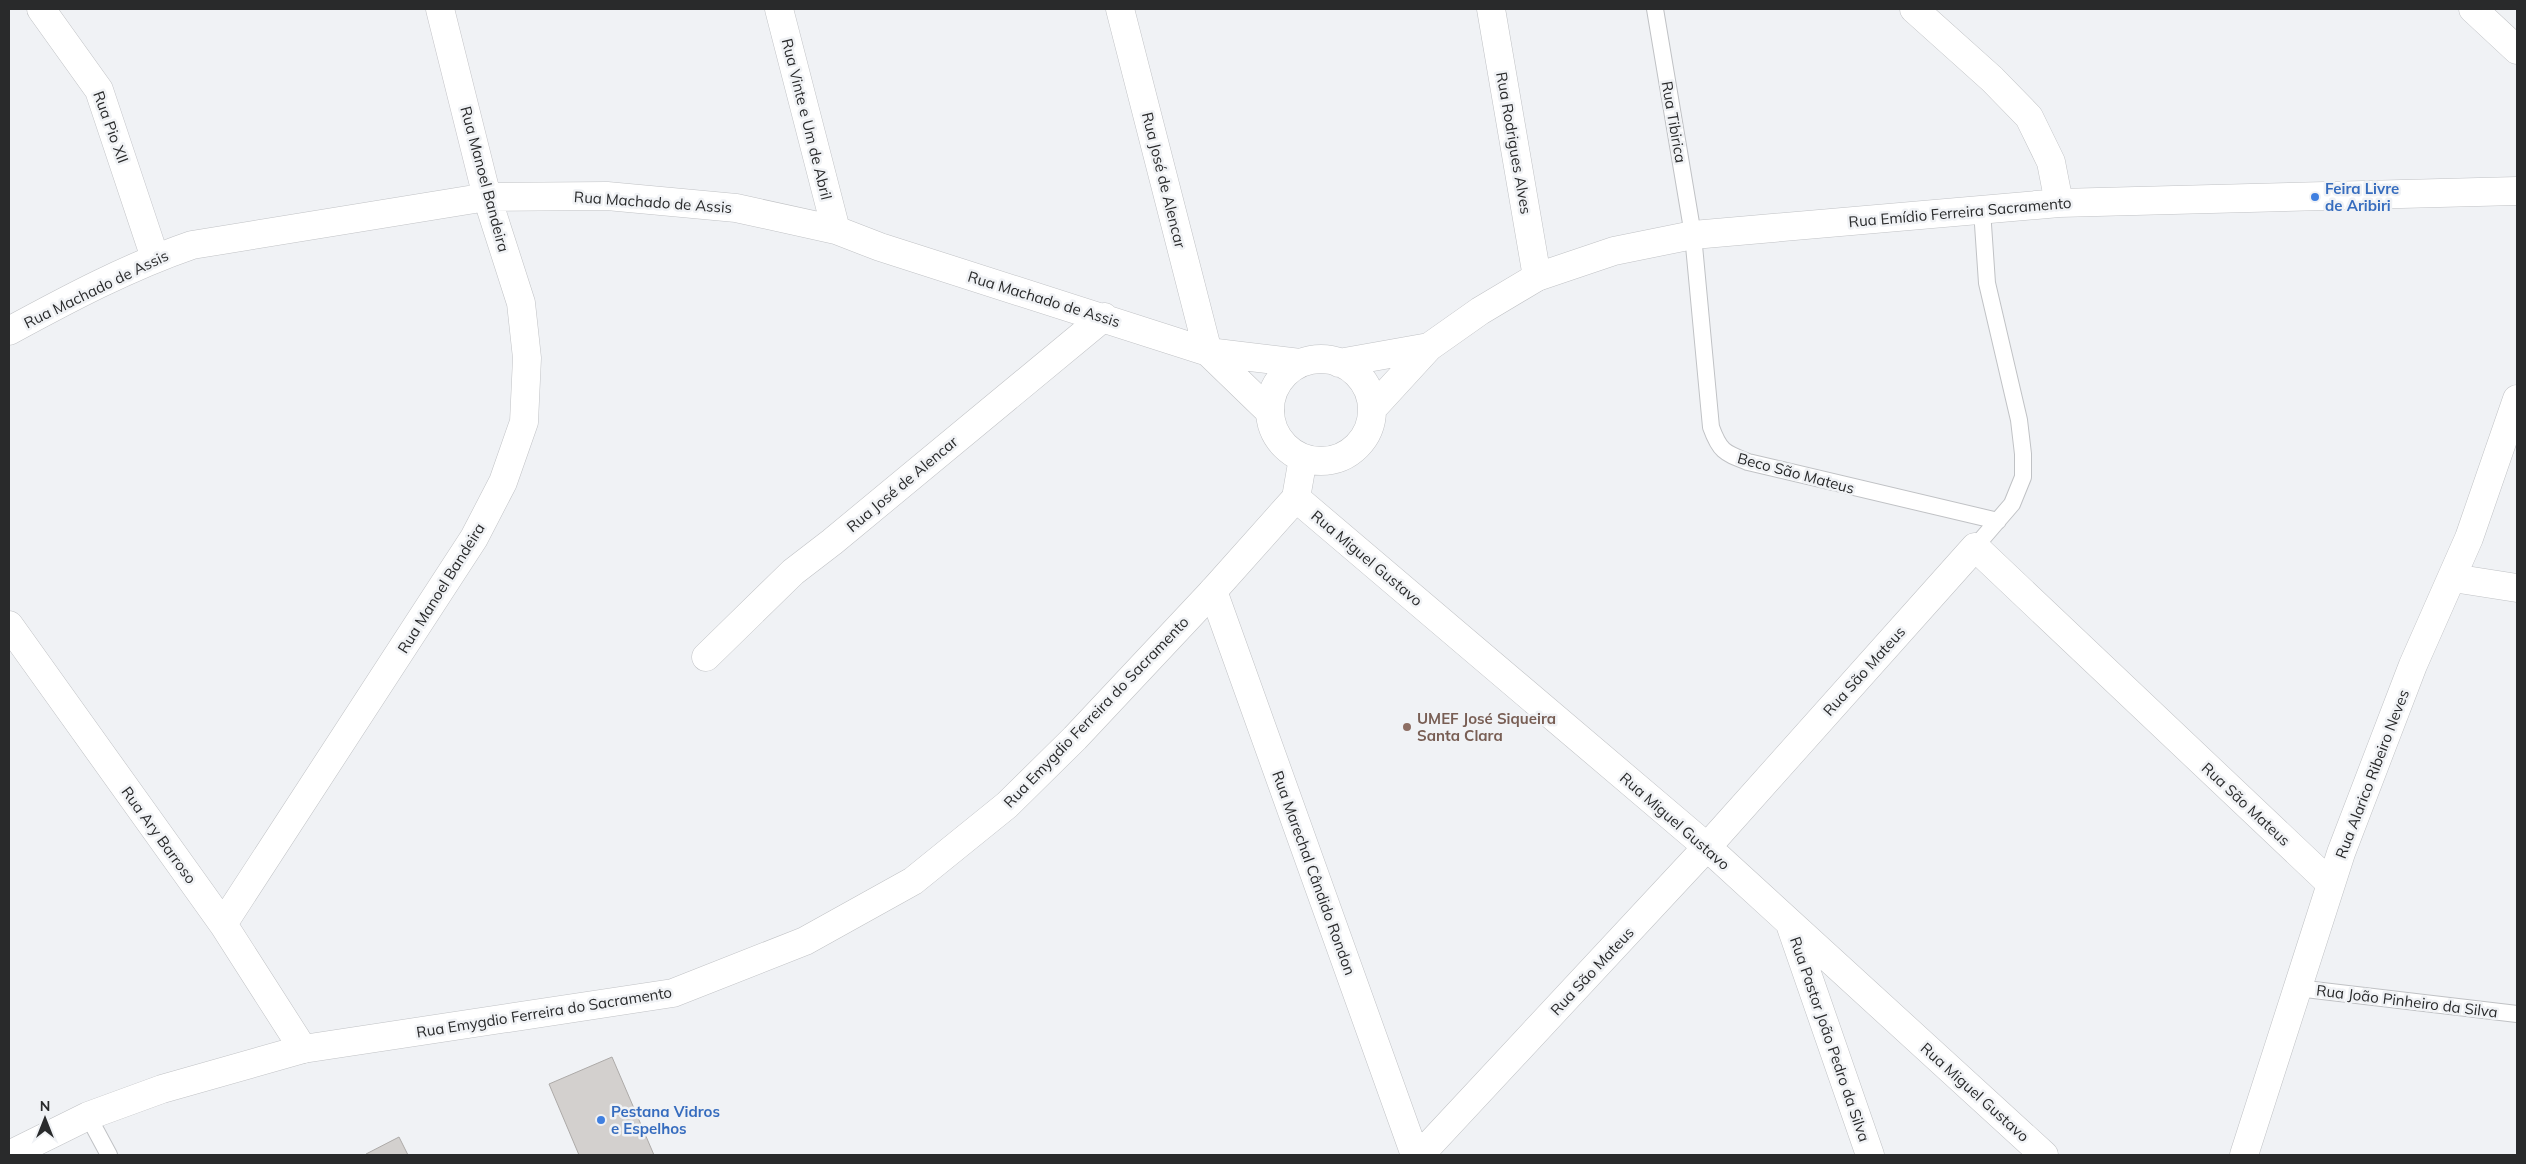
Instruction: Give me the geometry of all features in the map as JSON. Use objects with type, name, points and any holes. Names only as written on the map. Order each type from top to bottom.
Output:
[{"type":"street","name":"Rua Pio XII","points":[[41,9],[99,90],[156,258]]},
{"type":"street","name":"Rua Manoel Bandeira","points":[[223,924],[474,538],[506,474],[524,422],[527,358],[521,303],[487,197],[440,9]]},
{"type":"street","name":"Rua Vinte e Um de Abril","points":[[779,9],[836,230]]},
{"type":"street","name":"Rua José de Alencar","points":[[1120,9],[1208,352]]},
{"type":"street","name":"Rua Rodrigues Alves","points":[[1491,9],[1537,277]]},
{"type":"street","points":[[1914,9],[1992,79],[2029,117],[2051,162],[2059,203]]},
{"type":"street","points":[[2473,9],[2517,50]]},
{"type":"street","name":"Rua Emídio Ferreira Sacramento","points":[[1372,408],[1429,347],[1480,310],[1537,277],[1614,251],[1693,235],[2059,203],[2517,191]]},
{"type":"street","name":"Rua Machado de Assis","points":[[9,331],[82,292],[156,258],[192,246],[487,197],[607,196],[736,208],[836,230],[880,248],[1104,317],[1208,352],[1300,363]]},
{"type":"street","name":"Rua José de Alencar","points":[[706,657],[793,572],[832,542],[1104,317]]},
{"type":"street","name":"Rua Emídio Ferreira Sacramento","points":[[1339,363],[1429,347]]},
{"type":"street","name":"Rua Machado de Assis","points":[[1208,352],[1270,412]]},
{"type":"street","points":[[1320,359],[1339,363],[1348,367],[1363,380],[1371,398],[1372,408],[1367,432],[1351,452],[1328,461],[1303,458],[1289,451],[1279,440],[1272,426],[1270,412],[1273,392],[1277,383],[1284,375],[1300,363],[1320,359]]},
{"type":"street","name":"Rua Alarico Ribeiro Neves","points":[[2244,1155],[2331,884],[2410,674],[2453,578],[2492,476],[2517,398]]},
{"type":"street","points":[[1296,498],[1303,458]]},
{"type":"street","name":"Rua Emygdio Ferreira do Sacramento","points":[[9,1155],[88,1116],[162,1088],[303,1049],[673,993],[805,942],[913,881],[1007,805],[1075,738],[1213,591],[1296,498]]},
{"type":"street","name":"Rua Miguel Gustavo","points":[[1296,498],[1708,847],[2044,1155]]},
{"type":"street","name":"Rua São Mateus","points":[[1420,1155],[1708,847],[1975,547],[2331,884]]},
{"type":"street","points":[[2453,578],[2517,588]]},
{"type":"street","name":"Rua Marechal Cândido Rondon","points":[[1213,591],[1415,1155]]},
{"type":"street","name":"Rua Ary Barroso","points":[[9,625],[223,924],[303,1049]]},
{"type":"street","name":"Rua Pastor João Pedro da Silva","points":[[1790,923],[1870,1155]]},
{"type":"lane","name":"Rua Tibirica","points":[[1655,9],[1693,235]]},
{"type":"lane","points":[[1975,547],[2012,504],[2023,477],[2023,454],[2019,420],[1988,283],[1982,210]]},
{"type":"lane","name":"Beco São Mateus","points":[[1693,235],[1711,427],[1717,443],[1725,453],[1748,462],[1998,521]]},
{"type":"lane","name":"Rua João Pinheiro da Silva","points":[[2297,988],[2517,1014]]},
{"type":"lane","points":[[88,1116],[109,1155]]},
{"type":"building","name":"Pestana Vidros e Espelhos","points":[[612,1057],[654,1155],[579,1155],[549,1084]]},
{"type":"building","points":[[399,1137],[408,1155],[366,1155],[366,1154]]},
{"type":"place","name":"Feira Livre de Aribiri","points":[[2315,197]]},
{"type":"place","name":"UMEF José Siqueira Santa Clara","points":[[1407,727]]},
{"type":"place","name":"Pestana Vidros e Espelhos","points":[[601,1120]]}]
